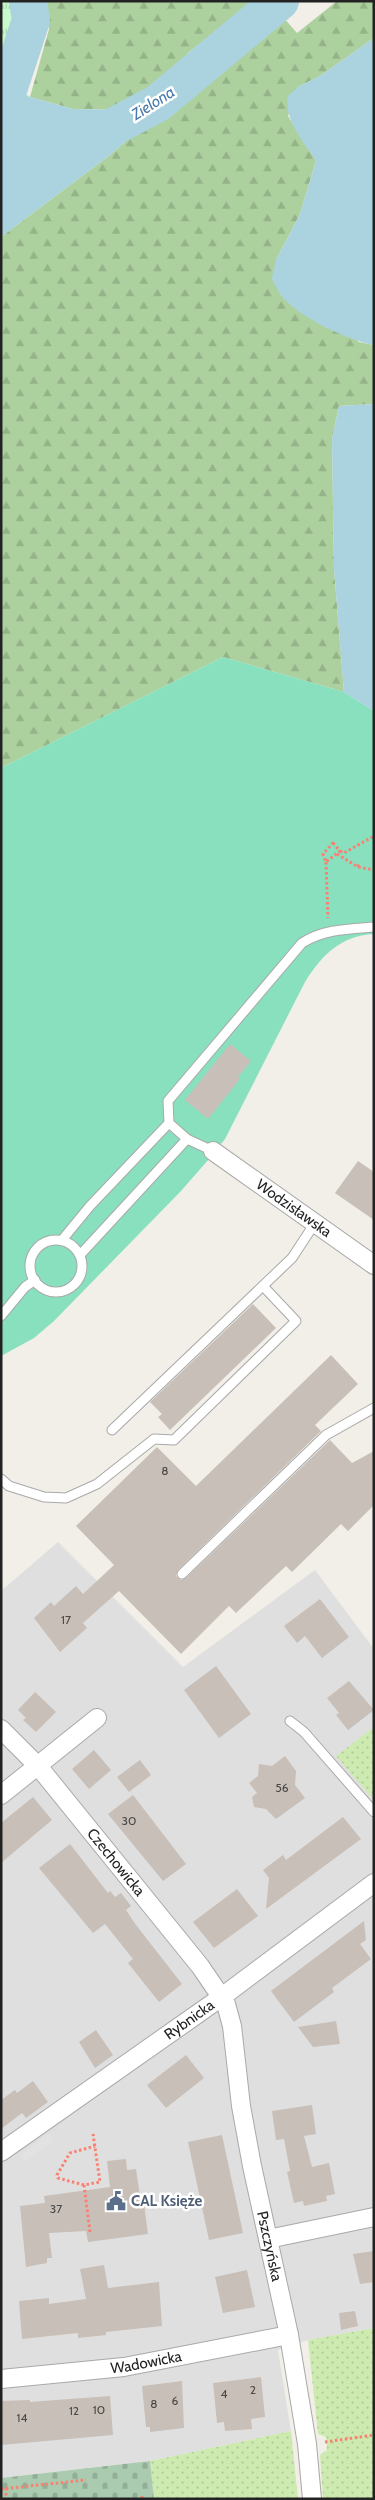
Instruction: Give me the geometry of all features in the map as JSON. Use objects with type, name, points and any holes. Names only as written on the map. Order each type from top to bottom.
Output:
[{"type":"street","name":"Wodzisławska","points":[[213,1150],[374,1265]]},
{"type":"street","points":[[1,1795],[97,1718]]},
{"type":"street","name":"Czechowicka","points":[[1,1729],[38,1766],[223,1996]]},
{"type":"street","name":"Rybnicka","points":[[1,2152],[223,1996],[374,1883]]},
{"type":"street","name":"Pszczyńska","points":[[223,1996],[232,2026],[244,2123],[289,2334],[307,2444],[312,2499]]},
{"type":"street","points":[[268,2239],[374,2218]]},
{"type":"street","name":"Wadowicka","points":[[1,2379],[124,2367],[289,2334]]},
{"type":"lane","points":[[213,1150],[187,1139],[169,1123],[168,1101],[296,949],[315,935],[329,931],[374,927]]},
{"type":"lane","points":[[62,1240],[90,1206],[169,1123]]},
{"type":"lane","points":[[80,1256],[187,1139]]},
{"type":"lane","points":[[112,1430],[292,1258],[315,1223]]},
{"type":"lane","points":[[62,1240],[75,1247],[80,1256],[83,1267],[81,1275],[76,1284],[67,1290],[54,1292],[47,1290],[35,1280],[30,1268],[33,1253],[47,1241],[62,1240]]},
{"type":"lane","points":[[2,1313],[25,1287],[35,1280]]},
{"type":"lane","points":[[1,1479],[9,1486],[44,1498],[66,1498],[98,1484],[154,1439],[174,1440],[296,1321],[263,1286]]},
{"type":"lane","points":[[182,1574],[326,1435],[374,1408]]},
{"type":"lane","points":[[290,1721],[304,1732],[374,1812]]},
{"type":"path","points":[[329,931],[326,862],[323,854],[333,843],[344,853],[374,836]]},
{"type":"path","points":[[326,862],[340,851]]},
{"type":"path","points":[[337,854],[358,867],[374,870]]},
{"type":"path","points":[[358,867],[359,862]]},
{"type":"path","points":[[94,2134],[100,2182],[84,2185],[58,2178],[57,2175],[70,2153],[95,2146]]},
{"type":"path","points":[[84,2185],[90,2232]]},
{"type":"path","points":[[307,2444],[374,2435]]},
{"type":"path","points":[[6,2499],[3,2488],[86,2480]]},
{"type":"shaded area","points":[[58,1542],[183,1667],[315,1570],[374,1649],[374,2328],[308,2340],[278,2350],[291,2431],[150,2461],[1,2478],[1,1591]]},
{"type":"shaded area","points":[[49,2133],[53,2139],[51,2142],[25,2162],[20,2155]]},
{"type":"green space","points":[[1,1],[13,1],[16,33],[1,55]]},
{"type":"green space","points":[[46,1],[255,1],[189,52],[152,93],[121,110],[73,109],[30,97],[49,29]]},
{"type":"green space","points":[[337,1],[374,1],[374,38],[320,76],[298,87],[288,116],[316,161],[300,214],[276,260],[359,342],[374,345],[374,404],[339,406],[332,439],[334,569],[344,692],[223,657],[1,768],[1,237],[110,155],[161,111],[224,66],[283,17],[297,33]]},
{"type":"green space","points":[[223,657],[344,692],[374,711],[374,934],[342,943],[325,955],[311,972],[225,1139],[221,1144],[219,1143],[209,1159],[181,1191],[54,1321],[34,1338],[1,1356],[1,768]]},
{"type":"green space","points":[[374,1727],[374,1800],[336,1756]]},
{"type":"green space","points":[[374,2328],[374,2499],[323,2499],[320,2455],[327,2450],[326,2437],[318,2434],[308,2340]]},
{"type":"green space","points":[[291,2431],[298,2499],[154,2499],[150,2461]]},
{"type":"green space","points":[[150,2461],[154,2499],[1,2499],[1,2478]]},
{"type":"water","points":[[374,38],[374,345],[339,334],[302,314],[282,297],[272,279],[276,260],[300,214],[316,161],[300,138],[292,122],[289,114],[288,96],[298,87],[320,76]]},
{"type":"water","points":[[1,81],[30,97],[73,109],[121,110],[152,93],[161,111],[110,155],[1,237]]},
{"type":"water","points":[[374,404],[374,711],[344,692],[334,569],[332,439],[339,406]]},
{"type":"building","points":[[230,1044],[251,1061],[238,1077],[240,1079],[208,1119],[185,1100]]},
{"type":"building","points":[[358,1161],[374,1172],[374,1220],[335,1193]]},
{"type":"building","points":[[253,1304],[276,1328],[170,1430],[158,1417],[162,1414],[150,1402]]},
{"type":"building","points":[[331,1355],[358,1384],[315,1425],[321,1431],[178,1570],[176,1576],[181,1580],[186,1578],[330,1440],[352,1463],[374,1451],[374,1505],[348,1531],[341,1524],[292,1572],[286,1566],[236,1613],[229,1606],[181,1654],[119,1591],[83,1623],[87,1628],[60,1652],[34,1618],[51,1602],[54,1606],[76,1586],[83,1594],[114,1565],[76,1526],[157,1447],[196,1486]]},
{"type":"building","points":[[320,1599],[349,1637],[322,1658],[305,1636],[297,1643],[284,1626]]},
{"type":"building","points":[[216,1666],[251,1714],[219,1738],[184,1690]]},
{"type":"building","points":[[349,1681],[374,1710],[348,1730],[336,1715],[339,1713],[327,1698]]},
{"type":"building","points":[[35,1692],[56,1712],[36,1732],[23,1720],[26,1718],[18,1710]]},
{"type":"building","points":[[94,1750],[111,1770],[89,1789],[72,1769]]},
{"type":"building","points":[[285,1756],[296,1771],[295,1785],[305,1798],[276,1819],[266,1809],[254,1807],[252,1797],[257,1793],[249,1783],[258,1776],[259,1764],[272,1766]]},
{"type":"building","points":[[140,1760],[151,1775],[129,1792],[117,1777]]},
{"type":"building","points":[[133,1795],[186,1864],[163,1881],[108,1814]]},
{"type":"building","points":[[33,1797],[52,1820],[1,1863],[1,1823]]},
{"type":"building","points":[[343,1817],[361,1839],[266,1909],[269,1878],[263,1870],[283,1855],[286,1860]]},
{"type":"building","points":[[70,1844],[108,1893],[110,1891],[115,1897],[121,1893],[131,1906],[126,1910],[136,1925],[182,1984],[159,2002],[128,1963],[133,1959],[105,1924],[93,1933],[39,1868]]},
{"type":"building","points":[[237,1889],[258,1916],[214,1948],[193,1922]]},
{"type":"building","points":[[364,1921],[366,1940],[360,1944],[371,1959],[332,1988],[334,1992],[294,2022],[271,1991]]},
{"type":"building","points":[[336,2021],[340,2044],[313,2047],[298,2027]]},
{"type":"building","points":[[96,2030],[113,2055],[95,2068],[79,2042]]},
{"type":"building","points":[[186,2055],[204,2078],[166,2108],[147,2085]]},
{"type":"building","points":[[33,2081],[48,2102],[26,2118],[22,2113],[1,2129],[1,2100],[15,2090],[17,2093]]},
{"type":"building","points":[[312,2105],[316,2134],[304,2136],[312,2167],[329,2163],[335,2194],[326,2196],[327,2201],[304,2206],[303,2201],[294,2203],[287,2172],[290,2171],[284,2139],[276,2140],[272,2111]]},
{"type":"building","points":[[222,2135],[243,2233],[209,2240],[188,2142]]},
{"type":"building","points":[[126,2159],[127,2170],[136,2169],[140,2196],[143,2196],[148,2234],[88,2242],[86,2231],[49,2233],[52,2258],[47,2258],[47,2263],[26,2267],[20,2206],[45,2203],[44,2196],[110,2187],[107,2161]]},
{"type":"building","points":[[374,2251],[374,2282],[360,2284],[353,2254]]},
{"type":"building","points":[[104,2265],[108,2288],[159,2282],[162,2326],[106,2332],[106,2335],[78,2338],[78,2333],[22,2339],[19,2301],[49,2298],[49,2304],[86,2299],[80,2269]]},
{"type":"building","points":[[247,2270],[255,2307],[223,2313],[215,2277]]},
{"type":"building","points":[[355,2311],[358,2326],[341,2330],[339,2313]]},
{"type":"building","points":[[261,2377],[265,2417],[251,2419],[252,2429],[225,2431],[224,2422],[217,2423],[213,2383]]},
{"type":"building","points":[[182,2381],[184,2428],[150,2432],[150,2427],[146,2427],[142,2386]]},
{"type":"building","points":[[110,2396],[113,2435],[1,2445],[1,2401],[30,2400],[30,2402]]},
{"type":"waterway","points":[[1,117],[31,20],[28,1]]},
{"type":"waterway","name":"Zielona","points":[[113,127],[158,103],[280,1]]},
{"type":"place","name":"CAL Księże","points":[[116,2201]]}]
